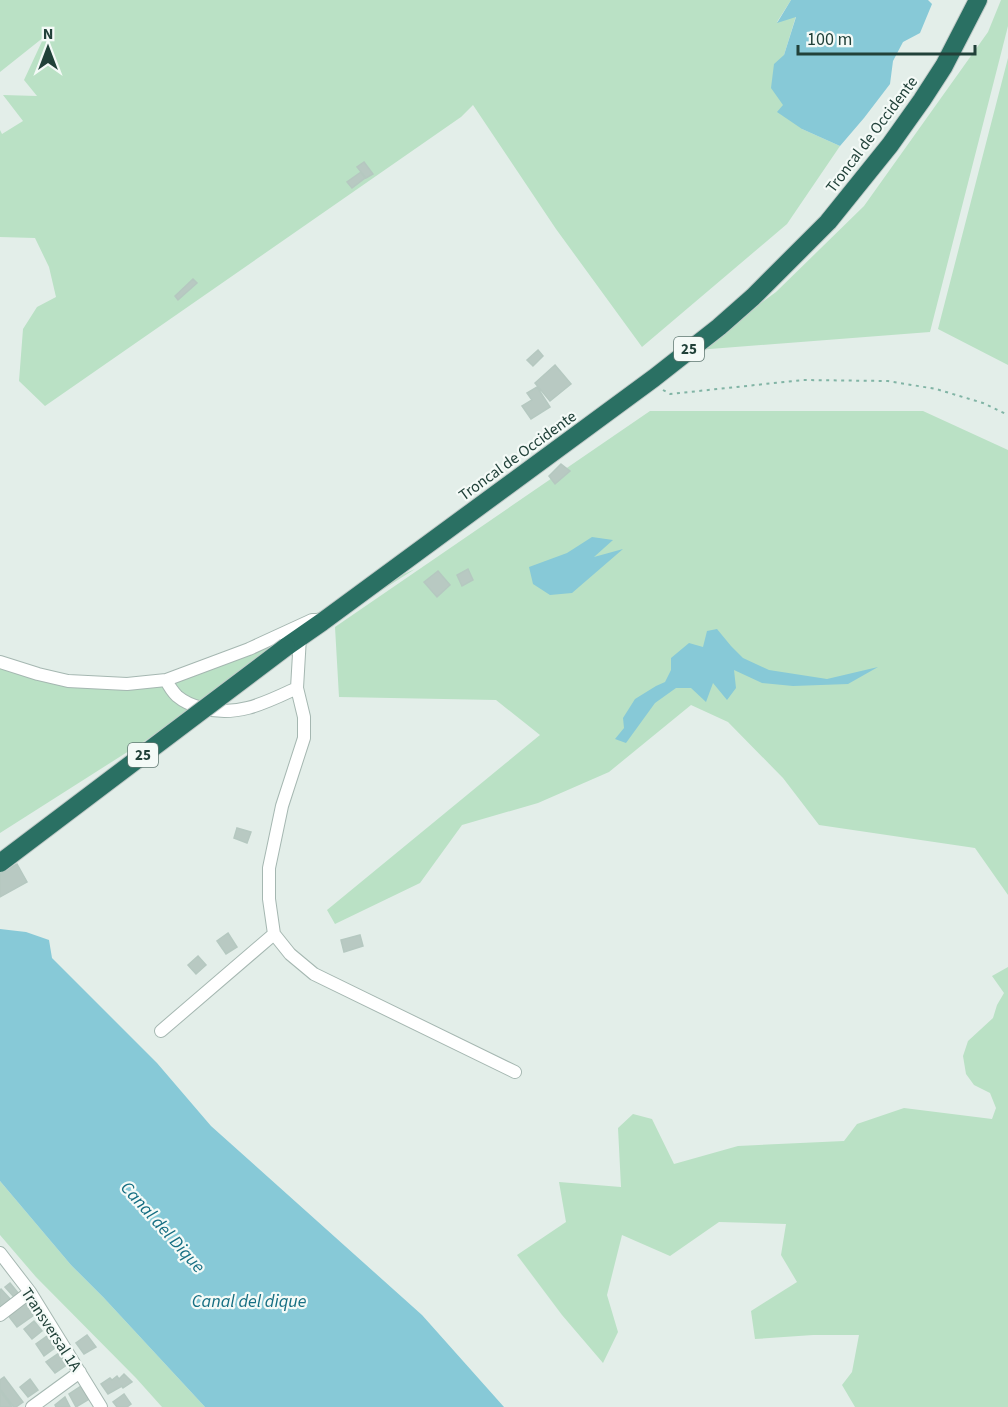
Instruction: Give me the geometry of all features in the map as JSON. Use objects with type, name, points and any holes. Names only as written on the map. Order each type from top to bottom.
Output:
[{"type":"highway","name":"Troncal de Occidente","points":[[0,863],[293,642],[654,378],[753,297],[828,222],[871,170],[944,66],[978,0]]},
{"type":"street","points":[[0,662],[68,681],[127,684],[166,681],[249,649],[312,620],[322,622]]},
{"type":"street","points":[[293,642],[297,688],[304,717],[304,738],[282,806],[269,868],[269,899],[274,934],[290,954],[314,974],[515,1072]]},
{"type":"street","points":[[166,681],[177,696],[184,701],[215,712],[246,710],[297,688]]},
{"type":"street","points":[[161,1031],[274,934]]},
{"type":"street","name":"Transversal 1A","points":[[0,1253],[30,1292],[101,1407]]},
{"type":"street","points":[[0,1315],[30,1292]]},
{"type":"street","points":[[32,1407],[80,1372]]},
{"type":"path","points":[[654,378],[662,389],[670,394],[803,380],[888,381],[936,389],[983,403],[1008,415]]},
{"type":"green space","points":[[0,0],[791,0],[777,22],[796,16],[784,55],[802,129],[840,146],[787,224],[642,347],[556,229],[473,105],[461,117],[45,406],[19,381],[23,329],[37,307],[56,297],[49,267],[35,238],[0,237],[0,130],[2,134],[23,121],[3,95],[37,96],[24,80],[44,37],[0,72]]},
{"type":"green space","points":[[1001,0],[1008,0],[1008,26],[930,332],[697,350],[776,292],[864,206],[988,32]]},
{"type":"green space","points":[[1008,58],[1008,365],[938,329]]},
{"type":"green space","points":[[650,411],[923,411],[1008,450],[1008,895],[975,848],[819,825],[783,778],[728,722],[691,705],[609,772],[538,803],[462,825],[420,883],[335,924],[327,910],[540,735],[496,700],[339,697],[335,627]]},
{"type":"green space","points":[[415,569],[0,833],[0,662],[38,674],[166,680]]},
{"type":"green space","points":[[1008,967],[1008,1407],[855,1407],[842,1385],[852,1372],[859,1335],[755,1339],[751,1311],[797,1282],[781,1255],[786,1224],[719,1222],[670,1256],[622,1235],[607,1295],[618,1332],[603,1363],[562,1315],[517,1255],[566,1222],[559,1182],[621,1187],[618,1128],[633,1114],[652,1119],[674,1164],[738,1146],[844,1141],[857,1124],[904,1108],[992,1119],[996,1108],[990,1093],[974,1085],[966,1074],[963,1056],[968,1041],[993,1018],[1004,993],[992,976]]},
{"type":"green space","points":[[0,1181],[71,1265],[205,1407],[162,1407],[36,1277],[0,1235]]},
{"type":"water","points":[[791,0],[928,0],[932,4],[920,33],[903,42],[893,61],[890,84],[840,146],[802,129],[777,112],[783,105],[771,88],[774,64],[784,55],[796,17],[777,23]]},
{"type":"water","points":[[592,537],[613,540],[594,557],[623,549],[572,593],[550,595],[533,584],[529,567],[567,553]]},
{"type":"water","points":[[717,629],[743,658],[769,670],[827,679],[878,667],[848,684],[793,686],[762,683],[734,670],[736,688],[727,700],[713,683],[706,702],[691,688],[676,688],[655,703],[626,743],[615,739],[624,728],[623,718],[635,699],[665,682],[671,670],[671,658],[689,643],[703,647],[707,631]]},
{"type":"water","name":"Canal del dique","points":[[0,929],[26,932],[49,940],[52,958],[157,1063],[211,1126],[422,1315],[504,1407],[205,1407],[71,1265],[0,1181]]},
{"type":"building","points":[[364,162],[373,174],[366,178],[357,167]]},
{"type":"building","points":[[361,172],[365,178],[352,188],[347,182]]},
{"type":"building","points":[[193,279],[197,283],[178,300],[175,296]]},
{"type":"building","points":[[538,350],[543,356],[533,366],[527,360]]},
{"type":"building","points":[[555,365],[571,384],[550,401],[535,383]]},
{"type":"building","points":[[537,387],[550,407],[531,419],[522,406],[532,400],[527,393]]},
{"type":"building","points":[[561,464],[570,471],[555,484],[549,476]]},
{"type":"building","points":[[468,569],[473,580],[462,586],[457,575]]},
{"type":"building","points":[[438,571],[450,585],[437,597],[424,582]]},
{"type":"building","points":[[237,828],[251,832],[247,843],[234,838]]},
{"type":"building","points":[[17,864],[27,882],[0,897],[0,873]]},
{"type":"building","points":[[228,933],[237,947],[226,954],[217,941]]},
{"type":"building","points":[[360,935],[363,946],[344,952],[341,940]]},
{"type":"building","points":[[198,956],[206,965],[196,974],[188,965]]},
{"type":"building","points":[[10,1283],[19,1294],[14,1297],[5,1287]]},
{"type":"building","points":[[0,1290],[11,1300],[0,1308]]},
{"type":"building","points":[[24,1302],[34,1315],[17,1327],[7,1314]]},
{"type":"building","points":[[34,1321],[42,1331],[32,1339],[24,1329]]},
{"type":"building","points":[[87,1335],[96,1347],[84,1354],[76,1343]]},
{"type":"building","points":[[47,1336],[56,1347],[44,1356],[36,1344]]},
{"type":"building","points":[[59,1353],[68,1364],[55,1373],[46,1362]]},
{"type":"building","points":[[124,1374],[132,1382],[108,1394],[101,1384],[117,1376],[119,1379]]},
{"type":"building","points":[[4,1377],[23,1402],[16,1407],[0,1389],[0,1380]]},
{"type":"building","points":[[30,1379],[38,1390],[28,1397],[20,1387]]},
{"type":"building","points":[[84,1384],[91,1398],[76,1407],[69,1394]]},
{"type":"building","points":[[0,1391],[12,1407],[0,1407]]},
{"type":"building","points":[[124,1394],[131,1404],[127,1407],[117,1407],[113,1402]]},
{"type":"building","points":[[65,1397],[70,1407],[56,1407],[55,1405]]},
{"type":"water label","name":"Canal del Dique","points":[[163,1227]]}]
